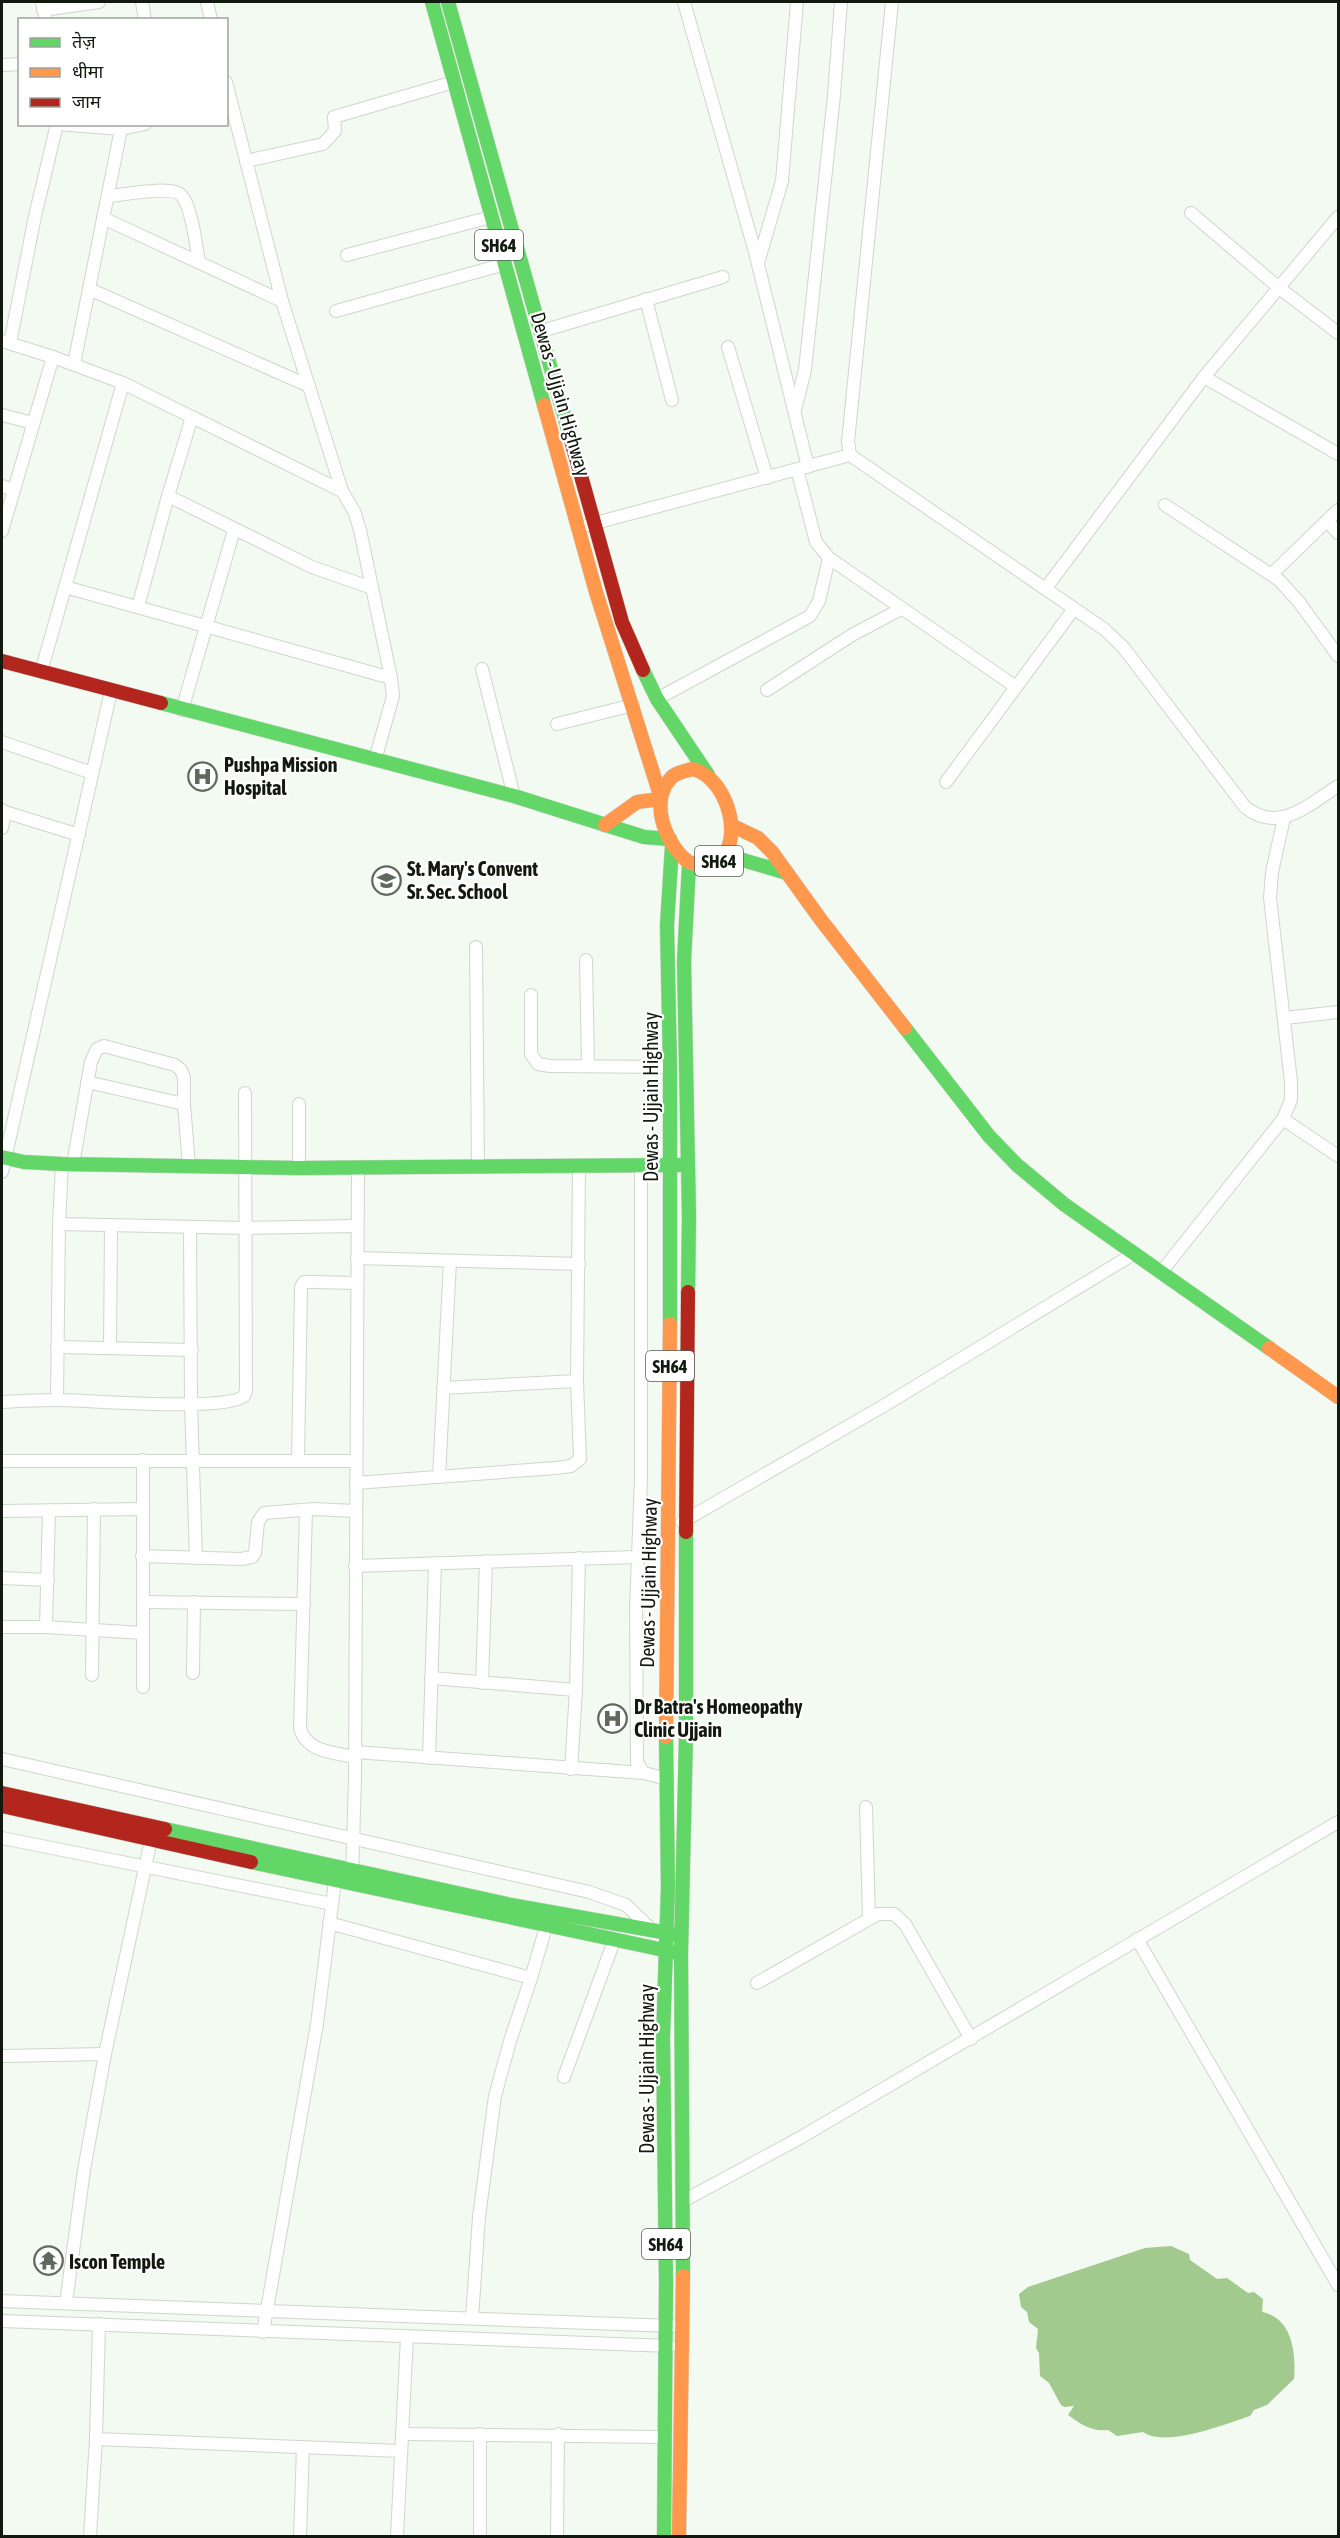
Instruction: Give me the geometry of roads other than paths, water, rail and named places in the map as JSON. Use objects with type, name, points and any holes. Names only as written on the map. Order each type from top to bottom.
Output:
[{"type":"main road","name":"Dewas - Ujjain Highway","points":[[432,2],[579,528],[614,651],[633,705],[660,797],[671,843],[668,926],[670,1166],[667,1779],[660,1932],[666,1952],[663,2030],[666,2283],[664,2536]]},
{"type":"main road","name":"Dewas - Ujjain Highway","points":[[448,2],[622,622],[657,699],[717,787],[733,836],[726,855]]},
{"type":"main road","points":[[2,661],[514,796],[644,837],[671,843]]},
{"type":"main road","points":[[605,825],[637,802],[660,797],[665,782],[672,774],[692,769],[708,775]]},
{"type":"main road","points":[[731,825],[758,838],[788,873],[827,929],[989,1136],[1041,1185],[1338,1397]]},
{"type":"main road","name":"SH64","points":[[671,843],[680,858],[689,864],[708,866],[718,863],[726,855]]},
{"type":"main road","points":[[726,855],[788,873]]},
{"type":"main road","name":"Dewas - Ujjain Highway","points":[[679,2536],[683,2347],[681,1953],[686,1735],[688,1165],[684,961],[689,864]]},
{"type":"main road","points":[[3,1163],[299,1168],[688,1165]]},
{"type":"main road","points":[[2,1792],[512,1905],[682,1935]]},
{"type":"main road","points":[[2,1806],[352,1885],[666,1952],[681,1953]]},
{"type":"main road","points":[[663,2030],[681,2030]]},
{"type":"street","points":[[44,10],[99,2]]},
{"type":"street","points":[[142,2],[145,18]]},
{"type":"street","points":[[207,2],[211,18]]},
{"type":"street","points":[[684,2],[758,264],[794,411],[816,542],[829,558],[1016,687]]},
{"type":"street","points":[[758,264],[782,182],[797,2]]},
{"type":"street","points":[[794,411],[805,370],[833,106],[841,2]]},
{"type":"street","points":[[892,2],[848,442],[850,454],[1046,588],[1073,610],[1104,629],[1123,647],[1245,807],[1257,816],[1273,819],[1284,818],[1338,786]]},
{"type":"street","points":[[2,65],[18,64]]},
{"type":"street","points":[[246,161],[322,144],[335,131],[334,117],[454,82]]},
{"type":"street","points":[[230,108],[282,301],[342,491],[354,511],[360,530],[393,696],[375,760]]},
{"type":"street","points":[[57,126],[6,342],[123,383],[342,491]]},
{"type":"street","points":[[83,126],[121,129],[135,126]]},
{"type":"street","points":[[74,364],[121,129]]},
{"type":"street","points":[[108,196],[169,190],[180,194],[186,203],[200,262]]},
{"type":"street","points":[[1191,213],[1278,287],[1338,333]]},
{"type":"street","points":[[347,255],[491,217]]},
{"type":"street","points":[[1046,588],[1204,377],[1338,217]]},
{"type":"street","points":[[103,218],[282,301]]},
{"type":"street","points":[[336,311],[505,264]]},
{"type":"street","points":[[542,331],[723,277]]},
{"type":"street","points":[[89,289],[309,386]]},
{"type":"street","points":[[646,299],[672,400]]},
{"type":"street","points":[[728,347],[767,478]]},
{"type":"street","points":[[2,531],[54,357]]},
{"type":"street","points":[[1204,377],[1338,454]]},
{"type":"street","points":[[42,672],[123,383]]},
{"type":"street","points":[[2,415],[33,423]]},
{"type":"street","points":[[138,607],[192,417]]},
{"type":"street","points":[[579,528],[850,454]]},
{"type":"street","points":[[2,486],[14,490]]},
{"type":"street","points":[[168,496],[312,567],[372,588]]},
{"type":"street","points":[[1165,505],[1272,574],[1299,602],[1338,656]]},
{"type":"street","points":[[1272,574],[1338,510]]},
{"type":"street","points":[[1327,521],[1338,533]]},
{"type":"street","points":[[182,710],[234,530]]},
{"type":"street","points":[[657,699],[810,616],[819,602],[829,558]]},
{"type":"street","points":[[65,587],[391,678]]},
{"type":"street","points":[[767,690],[852,635],[901,609]]},
{"type":"street","points":[[946,782],[1073,610]]},
{"type":"street","points":[[482,669],[514,796]]},
{"type":"street","points":[[3,1163],[111,691]]},
{"type":"street","points":[[557,724],[633,705]]},
{"type":"street","points":[[2,742],[93,773]]},
{"type":"street","points":[[2,828],[3,811],[79,835]]},
{"type":"street","points":[[1162,1271],[1233,1185],[1283,1119],[1291,1100],[1285,1018],[1270,897],[1272,872],[1284,818]]},
{"type":"street","points":[[476,947],[478,1167]]},
{"type":"street","points":[[586,960],[588,1066]]},
{"type":"street","points":[[531,994],[531,1054],[533,1059],[544,1066],[670,1067]]},
{"type":"street","points":[[1285,1018],[1338,1012]]},
{"type":"street","points":[[57,1400],[58,1224],[68,1164],[94,1053],[104,1046],[111,1046],[175,1065],[181,1070],[184,1078],[189,1166]]},
{"type":"street","points":[[87,1082],[184,1104]]},
{"type":"street","points":[[2,1402],[57,1400],[191,1404],[239,1400],[246,1391],[244,1093]]},
{"type":"street","points":[[299,1104],[299,1168]]},
{"type":"street","points":[[1283,1119],[1338,1155]]},
{"type":"street","points":[[641,1166],[637,1763],[644,1773]]},
{"type":"street","points":[[356,1483],[556,1468],[576,1463],[581,1453],[577,1381],[579,1167]]},
{"type":"street","points":[[352,1885],[355,1779],[358,1168]]},
{"type":"street","points":[[58,1224],[190,1228],[357,1226]]},
{"type":"street","points":[[110,1348],[111,1226]]},
{"type":"street","points":[[190,1228],[191,1404],[196,1558]]},
{"type":"street","points":[[669,1531],[885,1405],[1135,1253]]},
{"type":"street","points":[[357,1258],[579,1264]]},
{"type":"street","points":[[439,1477],[450,1260]]},
{"type":"street","points":[[298,1460],[300,1287],[304,1282],[357,1282]]},
{"type":"street","points":[[57,1347],[192,1350]]},
{"type":"street","points":[[443,1388],[577,1381]]},
{"type":"street","points":[[143,1460],[143,1687]]},
{"type":"street","points":[[2,1461],[356,1461]]},
{"type":"street","points":[[92,1675],[94,1509]]},
{"type":"street","points":[[2,1511],[142,1509]]},
{"type":"street","points":[[46,1627],[50,1510]]},
{"type":"street","points":[[306,1510],[302,1734],[314,1747],[322,1751],[355,1754],[644,1773],[667,1779]]},
{"type":"street","points":[[142,1556],[241,1559],[252,1557],[255,1553],[260,1517],[270,1512],[355,1510]]},
{"type":"street","points":[[355,1566],[637,1557]]},
{"type":"street","points":[[571,1769],[576,1690],[579,1558]]},
{"type":"street","points":[[482,1683],[486,1562]]},
{"type":"street","points":[[429,1758],[435,1563]]},
{"type":"street","points":[[2,1578],[48,1580]]},
{"type":"street","points":[[143,1602],[304,1604]]},
{"type":"street","points":[[194,1602],[194,1673]]},
{"type":"street","points":[[2,1627],[46,1627],[92,1632],[143,1633]]},
{"type":"street","points":[[431,1678],[576,1690]]},
{"type":"street","points":[[2,1759],[590,1892],[626,1905],[660,1932]]},
{"type":"street","points":[[866,1807],[868,1919]]},
{"type":"street","points":[[683,2200],[798,2139],[1338,1822]]},
{"type":"street","points":[[2,1838],[332,1904]]},
{"type":"street","points":[[66,2303],[84,2170],[105,2054],[151,1840]]},
{"type":"street","points":[[263,2332],[317,2024],[334,1881]]},
{"type":"street","points":[[757,1983],[868,1919],[886,1912],[900,1918],[971,2039]]},
{"type":"street","points":[[329,1923],[531,1978]]},
{"type":"street","points":[[471,2318],[479,2217],[495,2096],[546,1927]]},
{"type":"street","points":[[1137,1939],[1338,2285]]},
{"type":"street","points":[[564,2076],[614,1941]]},
{"type":"street","points":[[2,2056],[105,2054]]},
{"type":"street","points":[[2,2301],[683,2326]]},
{"type":"street","points":[[2,2320],[683,2347]]},
{"type":"street","points":[[90,2536],[96,2439],[99,2324]]},
{"type":"street","points":[[397,2536],[406,2337]]},
{"type":"street","points":[[402,2434],[664,2437]]},
{"type":"street","points":[[480,2434],[480,2536]]},
{"type":"street","points":[[557,2536],[558,2434]]},
{"type":"street","points":[[96,2439],[401,2451]]},
{"type":"street","points":[[300,2536],[303,2447]]},
{"type":"place","name":"Pushpa Mission Hospital","points":[[203,776]]},
{"type":"place","name":"St. Mary's Convent Sr. Sec. School","points":[[386,880]]},
{"type":"place","name":"Dr Batra's Homeopathy Clinic Ujjain","points":[[613,1718]]},
{"type":"place","name":"Iscon Temple","points":[[48,2261]]}]
